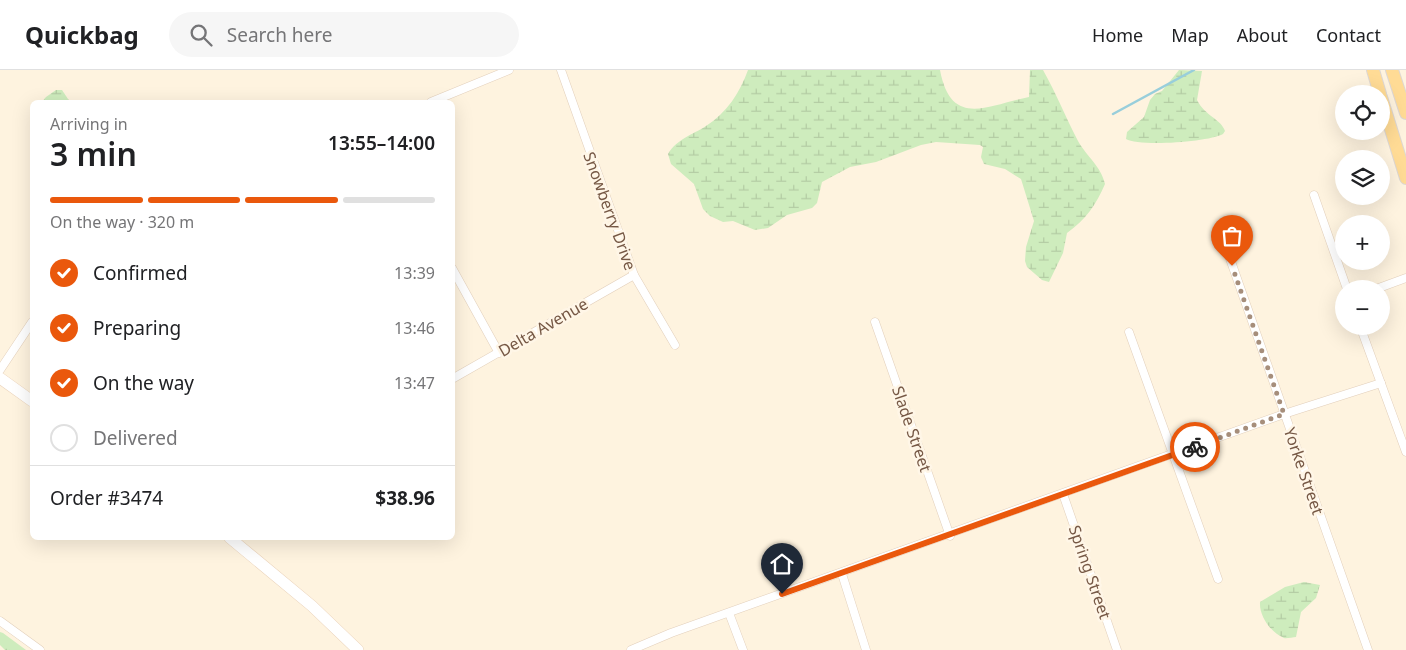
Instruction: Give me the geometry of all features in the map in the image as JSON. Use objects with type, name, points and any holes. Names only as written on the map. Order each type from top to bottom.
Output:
[{"type":"main road","points":[[1373,70],[1378,85]]},
{"type":"main road","points":[[1392,70],[1406,113]]},
{"type":"main road","points":[[1390,125],[1406,178]]},
{"type":"main road","points":[[0,378],[30,400]]},
{"type":"main road","points":[[232,540],[312,606],[358,650]]},
{"type":"street","points":[[436,100],[509,70]]},
{"type":"street","name":"Snowberry Drive","points":[[561,70],[634,275],[675,345]]},
{"type":"street","points":[[1314,195],[1344,280]]},
{"type":"street","name":"Yorke Street","points":[[1222,236],[1368,650]]},
{"type":"street","points":[[455,273],[499,353]]},
{"type":"street","name":"Delta Avenue","points":[[455,377],[634,275]]},
{"type":"street","points":[[1390,284],[1406,278]]},
{"type":"street","name":"Slade Street","points":[[875,322],[950,536]]},
{"type":"street","points":[[0,370],[30,325]]},
{"type":"street","points":[[1129,332],[1218,579]]},
{"type":"street","points":[[1363,335],[1406,452]]},
{"type":"street","points":[[631,650],[1284,414],[1381,384]]},
{"type":"street","name":"Spring Street","points":[[1064,494],[1117,650]]},
{"type":"street","points":[[842,574],[866,650]]},
{"type":"street","points":[[729,613],[743,650]]},
{"type":"street","points":[[0,621],[40,650]]},
{"type":"green space","points":[[748,70],[940,70],[945,88],[953,100],[962,107],[973,109],[986,108],[1029,97],[1030,70],[1043,70],[1078,141],[1097,167],[1105,184],[1090,211],[1067,233],[1063,253],[1049,282],[1042,280],[1027,267],[1025,261],[1026,247],[1034,221],[1021,179],[1005,169],[984,164],[981,157],[983,147],[980,145],[936,142],[921,145],[876,162],[850,167],[822,182],[817,203],[812,208],[787,215],[768,228],[755,230],[733,221],[723,222],[710,216],[703,209],[694,184],[671,164],[668,154],[680,141],[714,121],[720,115],[737,94]]},
{"type":"green space","points":[[1179,70],[1202,71],[1197,100],[1204,110],[1220,123],[1225,131],[1223,134],[1190,141],[1159,143],[1145,143],[1126,139],[1127,132],[1144,117],[1150,100],[1155,94],[1162,91]]},
{"type":"green space","points":[[56,90],[62,90],[69,100],[44,100]]},
{"type":"green space","points":[[1304,582],[1320,585],[1316,598],[1301,612],[1296,637],[1284,638],[1279,636],[1270,628],[1264,618],[1260,602],[1285,587]]},
{"type":"green space","points":[[0,632],[26,650],[5,650],[0,645]]},
{"type":"waterway","points":[[1113,114],[1194,70]]},
{"type":"way so far","points":[[1195,447],[1284,414],[1232,266]]},
{"type":"route","points":[[782,594],[1026,509],[1195,447]]}]
